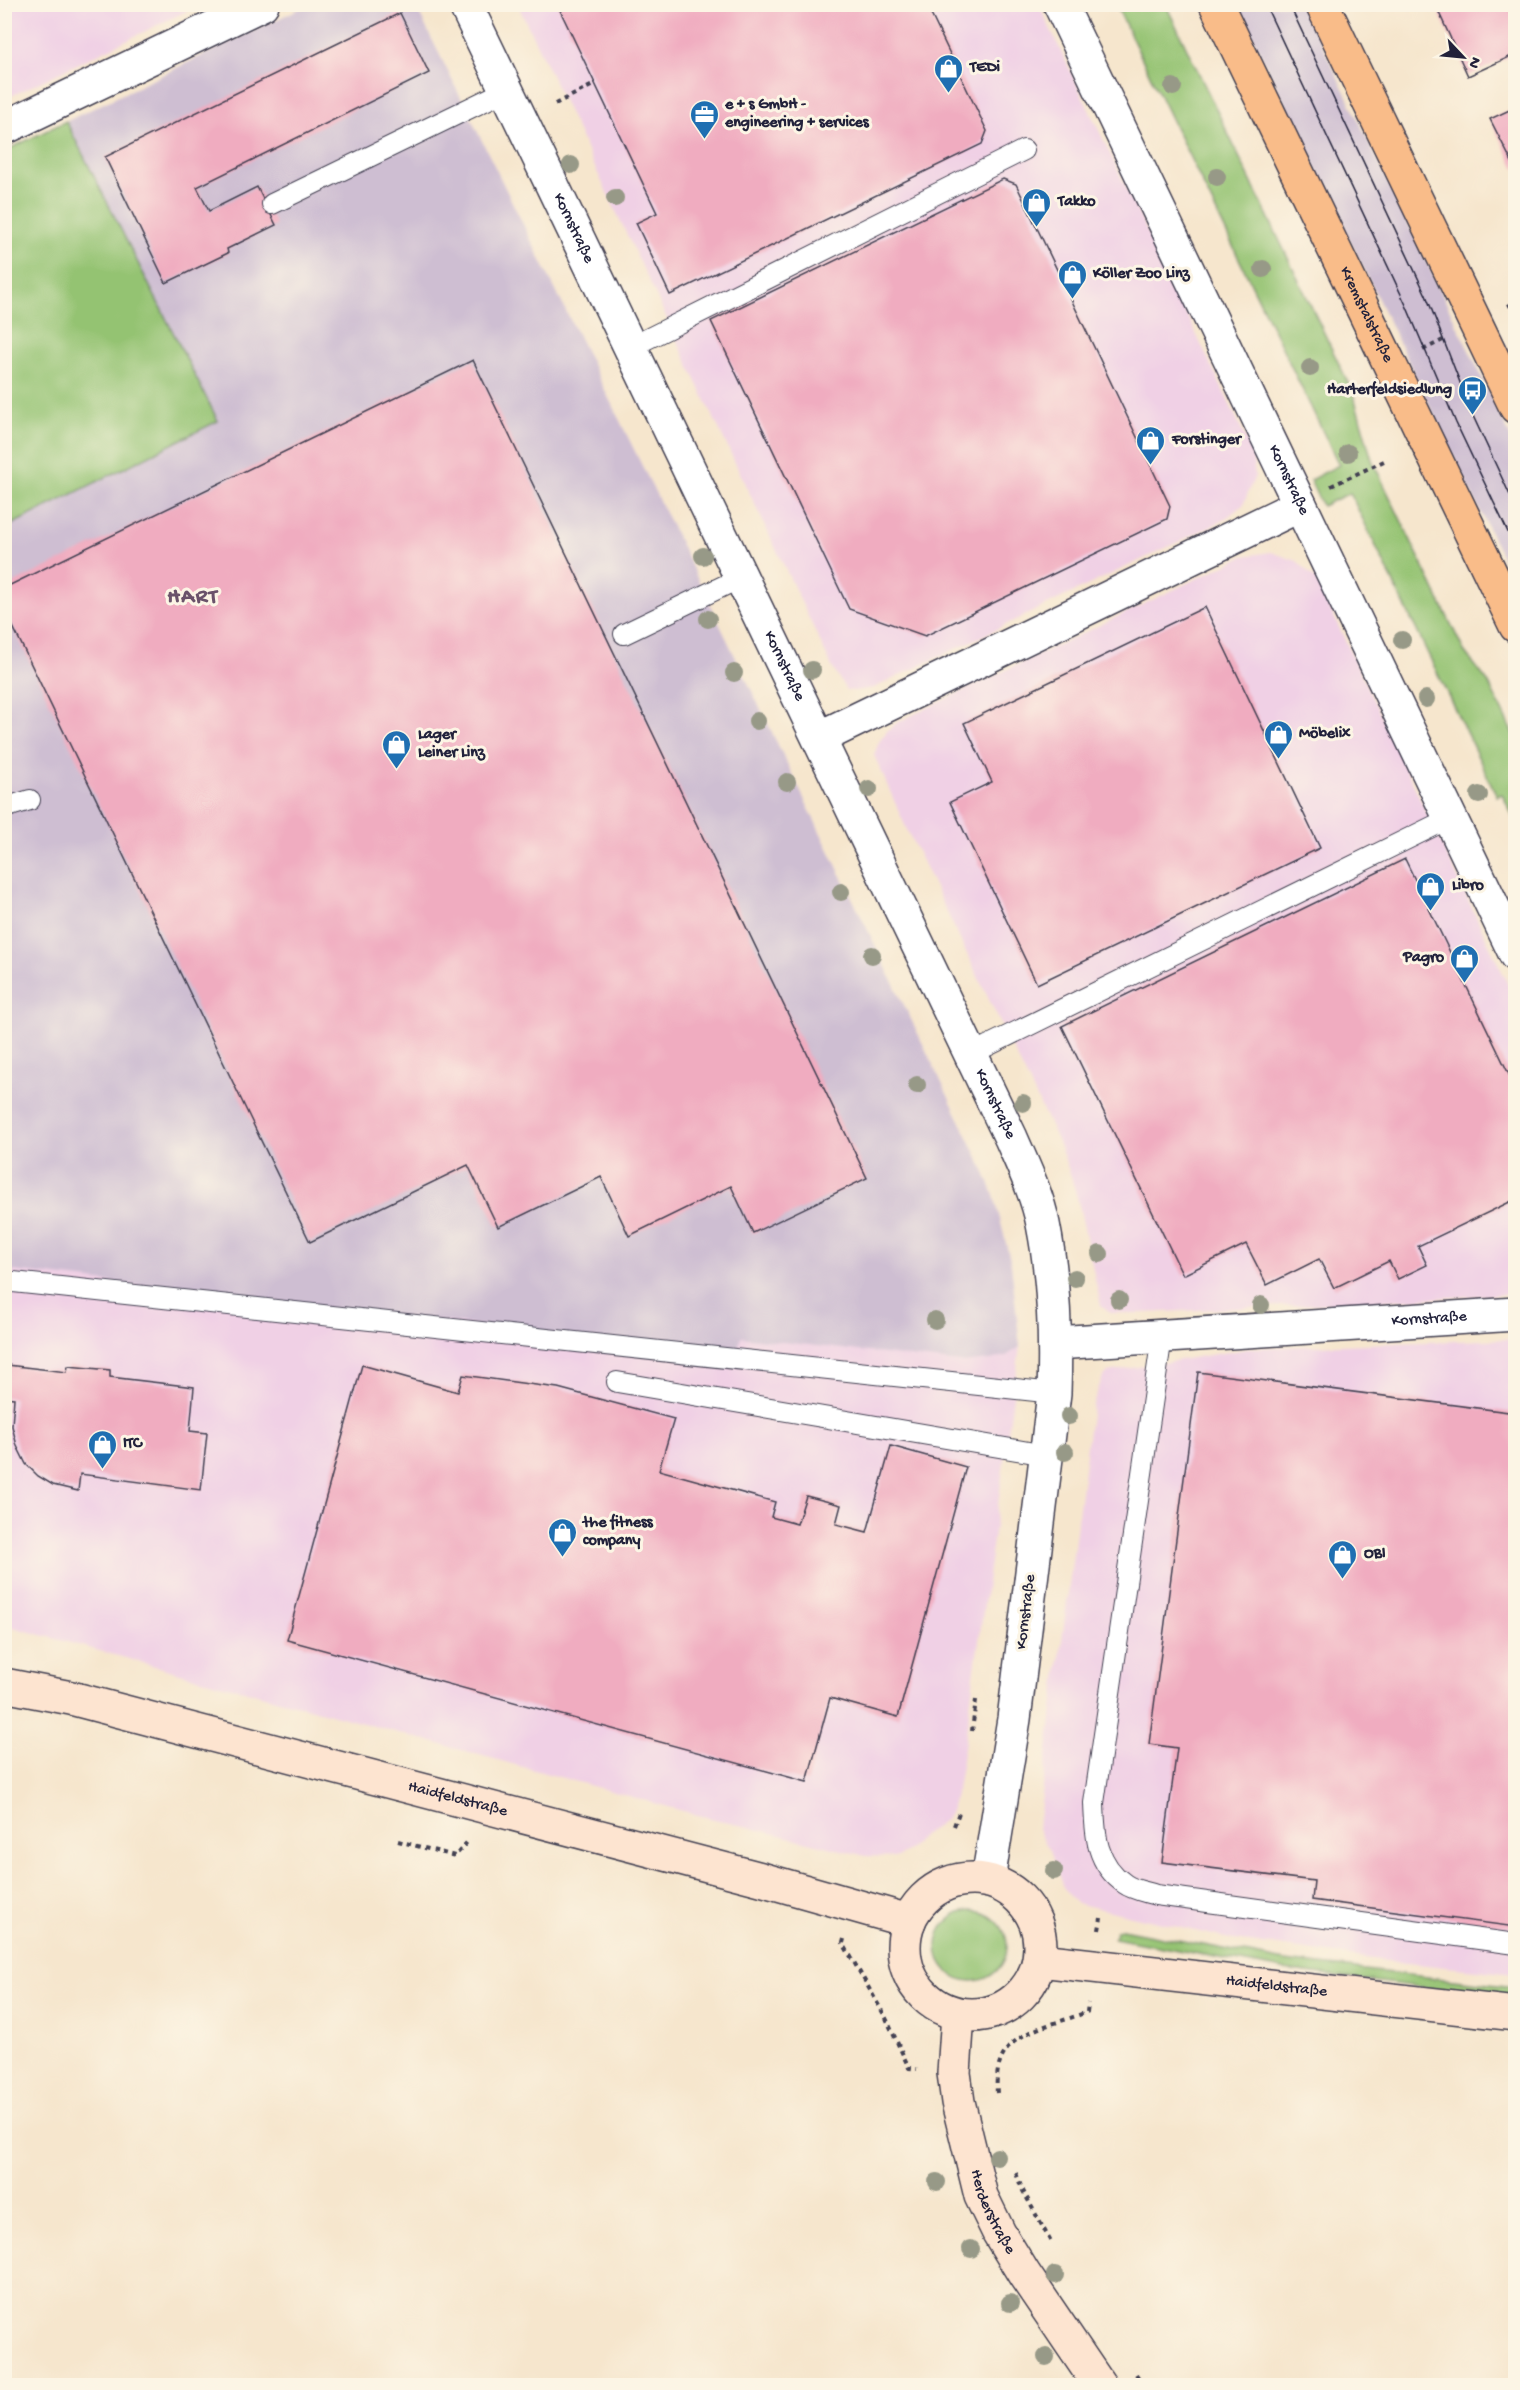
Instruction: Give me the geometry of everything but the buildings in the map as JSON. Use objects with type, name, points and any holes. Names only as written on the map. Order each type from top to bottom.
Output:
[{"type":"main road","name":"Kremstalstraße","points":[[1216,4],[1515,626]]},
{"type":"main road","points":[[1322,4],[1515,403]]},
{"type":"street","points":[[4,128],[262,4]]},
{"type":"street","name":"Kornstraße","points":[[465,4],[971,1054],[1030,1180],[1043,1222],[1055,1343],[1054,1393],[1014,1719],[988,1880]]},
{"type":"street","name":"Kornstraße","points":[[1060,4],[1515,955]]},
{"type":"street","points":[[819,738],[1299,503]]},
{"type":"street","name":"Kornstraße","points":[[1055,1343],[1515,1314]]},
{"type":"street","name":"Haidfeldstraße","points":[[4,1686],[71,1698],[909,1921]]},
{"type":"street","points":[[966,1879],[988,1880],[1008,1888],[1029,1909],[1040,1933],[1040,1960],[1031,1983],[1013,2002],[985,2015],[958,2014],[937,2006],[918,1989],[908,1971],[903,1945],[909,1921],[925,1898],[942,1885],[966,1879]]},
{"type":"street","name":"Haidfeldstraße","points":[[1040,1960],[1515,2014]]},
{"type":"street","name":"Herderstraße","points":[[958,2014],[954,2073],[958,2102],[981,2196],[999,2233],[1024,2274],[1100,2385]]},
{"type":"lane","points":[[272,204],[507,90]]},
{"type":"lane","points":[[631,347],[1024,150]]},
{"type":"lane","points":[[624,634],[741,577]]},
{"type":"lane","points":[[4,808],[30,800]]},
{"type":"lane","points":[[971,1054],[1450,818]]},
{"type":"lane","points":[[4,1281],[1054,1393]]},
{"type":"lane","points":[[1162,1336],[1094,1803],[1095,1840],[1107,1867],[1126,1886],[1156,1895],[1515,1944]]},
{"type":"lane","points":[[617,1382],[1046,1455]]},
{"type":"path","points":[[555,104],[595,84]]},
{"type":"path","points":[[1390,368],[1515,302]]},
{"type":"path","points":[[1299,503],[1384,461]]},
{"type":"path","points":[[971,1739],[977,1693]]},
{"type":"path","points":[[954,1826],[961,1807]]},
{"type":"path","points":[[399,1841],[455,1856],[496,1811]]},
{"type":"path","points":[[853,1905],[843,1943],[886,2018],[909,2068],[954,2073]]},
{"type":"path","points":[[997,2095],[996,2077],[1002,2058],[1015,2039],[1039,2027],[1087,2012]]},
{"type":"path","points":[[1015,2170],[1022,2189],[1053,2246]]},
{"type":"path","points":[[1131,2367],[1144,2385]]},
{"type":"shaded area","points":[[5,4],[199,4],[199,5],[5,99]]},
{"type":"shaded area","name":"Lager Leiner Linz","points":[[307,5],[415,5],[684,551],[994,1195],[1011,1264],[1020,1347],[964,1748],[957,1789],[946,1819],[898,1857],[866,1856],[698,1815],[5,1625],[5,151]]},
{"type":"shaded area","name":"Lager Leiner Linz","points":[[307,5],[415,5],[684,551],[982,1166],[994,1195],[1011,1264],[1020,1347],[1006,1356],[961,1363],[741,1337],[737,1356],[5,1270],[5,151]]},
{"type":"shaded area","points":[[518,5],[1039,5],[1252,451],[1255,476],[1243,505],[1222,521],[874,688],[846,690],[832,667]]},
{"type":"shaded area","points":[[1237,5],[1303,5],[1515,446],[1515,584]]},
{"type":"shaded area","points":[[1271,552],[1297,561],[1317,581],[1515,999],[1515,1294],[1143,1313],[1112,1313],[1101,1306],[1079,1205],[1058,1142],[907,830],[874,755],[887,731],[898,722],[1244,556]]},
{"type":"shaded area","name":"OBI","points":[[1515,1339],[1515,1974],[1387,1961],[1234,1940],[1076,1903],[1062,1885],[1050,1850],[1040,1835],[1038,1827],[1092,1407],[1102,1379],[1108,1372],[1252,1348]]},
{"type":"green space","points":[[1116,5],[1166,5],[1353,393],[1372,460],[1464,651],[1488,682],[1515,738],[1515,821],[1502,794],[1497,796],[1350,493],[1322,506],[1310,480],[1339,465]]},
{"type":"green space","points":[[66,121],[218,421],[5,528],[5,151]]},
{"type":"green space","points":[[972,1911],[985,1914],[997,1921],[1004,1933],[1007,1946],[1004,1959],[997,1971],[985,1978],[972,1981],[959,1978],[947,1971],[940,1959],[937,1946],[940,1933],[947,1921],[959,1914]]},
{"type":"green space","points":[[1122,1929],[1285,1961],[1515,1987],[1515,1999],[1283,1970],[1114,1938],[1117,1930]]},
{"type":"tram line","points":[[1265,4],[1406,305],[1456,423],[1516,549]]},
{"type":"tram line","points":[[1289,4],[1426,295],[1473,416],[1516,508]]},
{"type":"place","name":"TEDi","points":[[949,94]]},
{"type":"place","name":"e + s GmbH - engineering + services","points":[[704,140]]},
{"type":"place","name":"Takko","points":[[1037,228]]},
{"type":"place","name":"Köller Zoo Linz","points":[[1072,300]]},
{"type":"place","name":"Harterfeldsiedlung","points":[[1473,416]]},
{"type":"place","name":"Forstinger","points":[[1151,466]]},
{"type":"place","name":"Möbelix","points":[[1278,760]]},
{"type":"place","name":"Lager Leiner Linz","points":[[397,770]]},
{"type":"place","name":"Libro","points":[[1431,912]]},
{"type":"place","name":"Pagro","points":[[1465,984]]},
{"type":"place","name":"ITC","points":[[102,1470]]},
{"type":"place","name":"the fitness company","points":[[562,1558]]},
{"type":"place","name":"OBI","points":[[1343,1580]]},
{"type":"district","name":"HART","points":[[193,598]]}]
